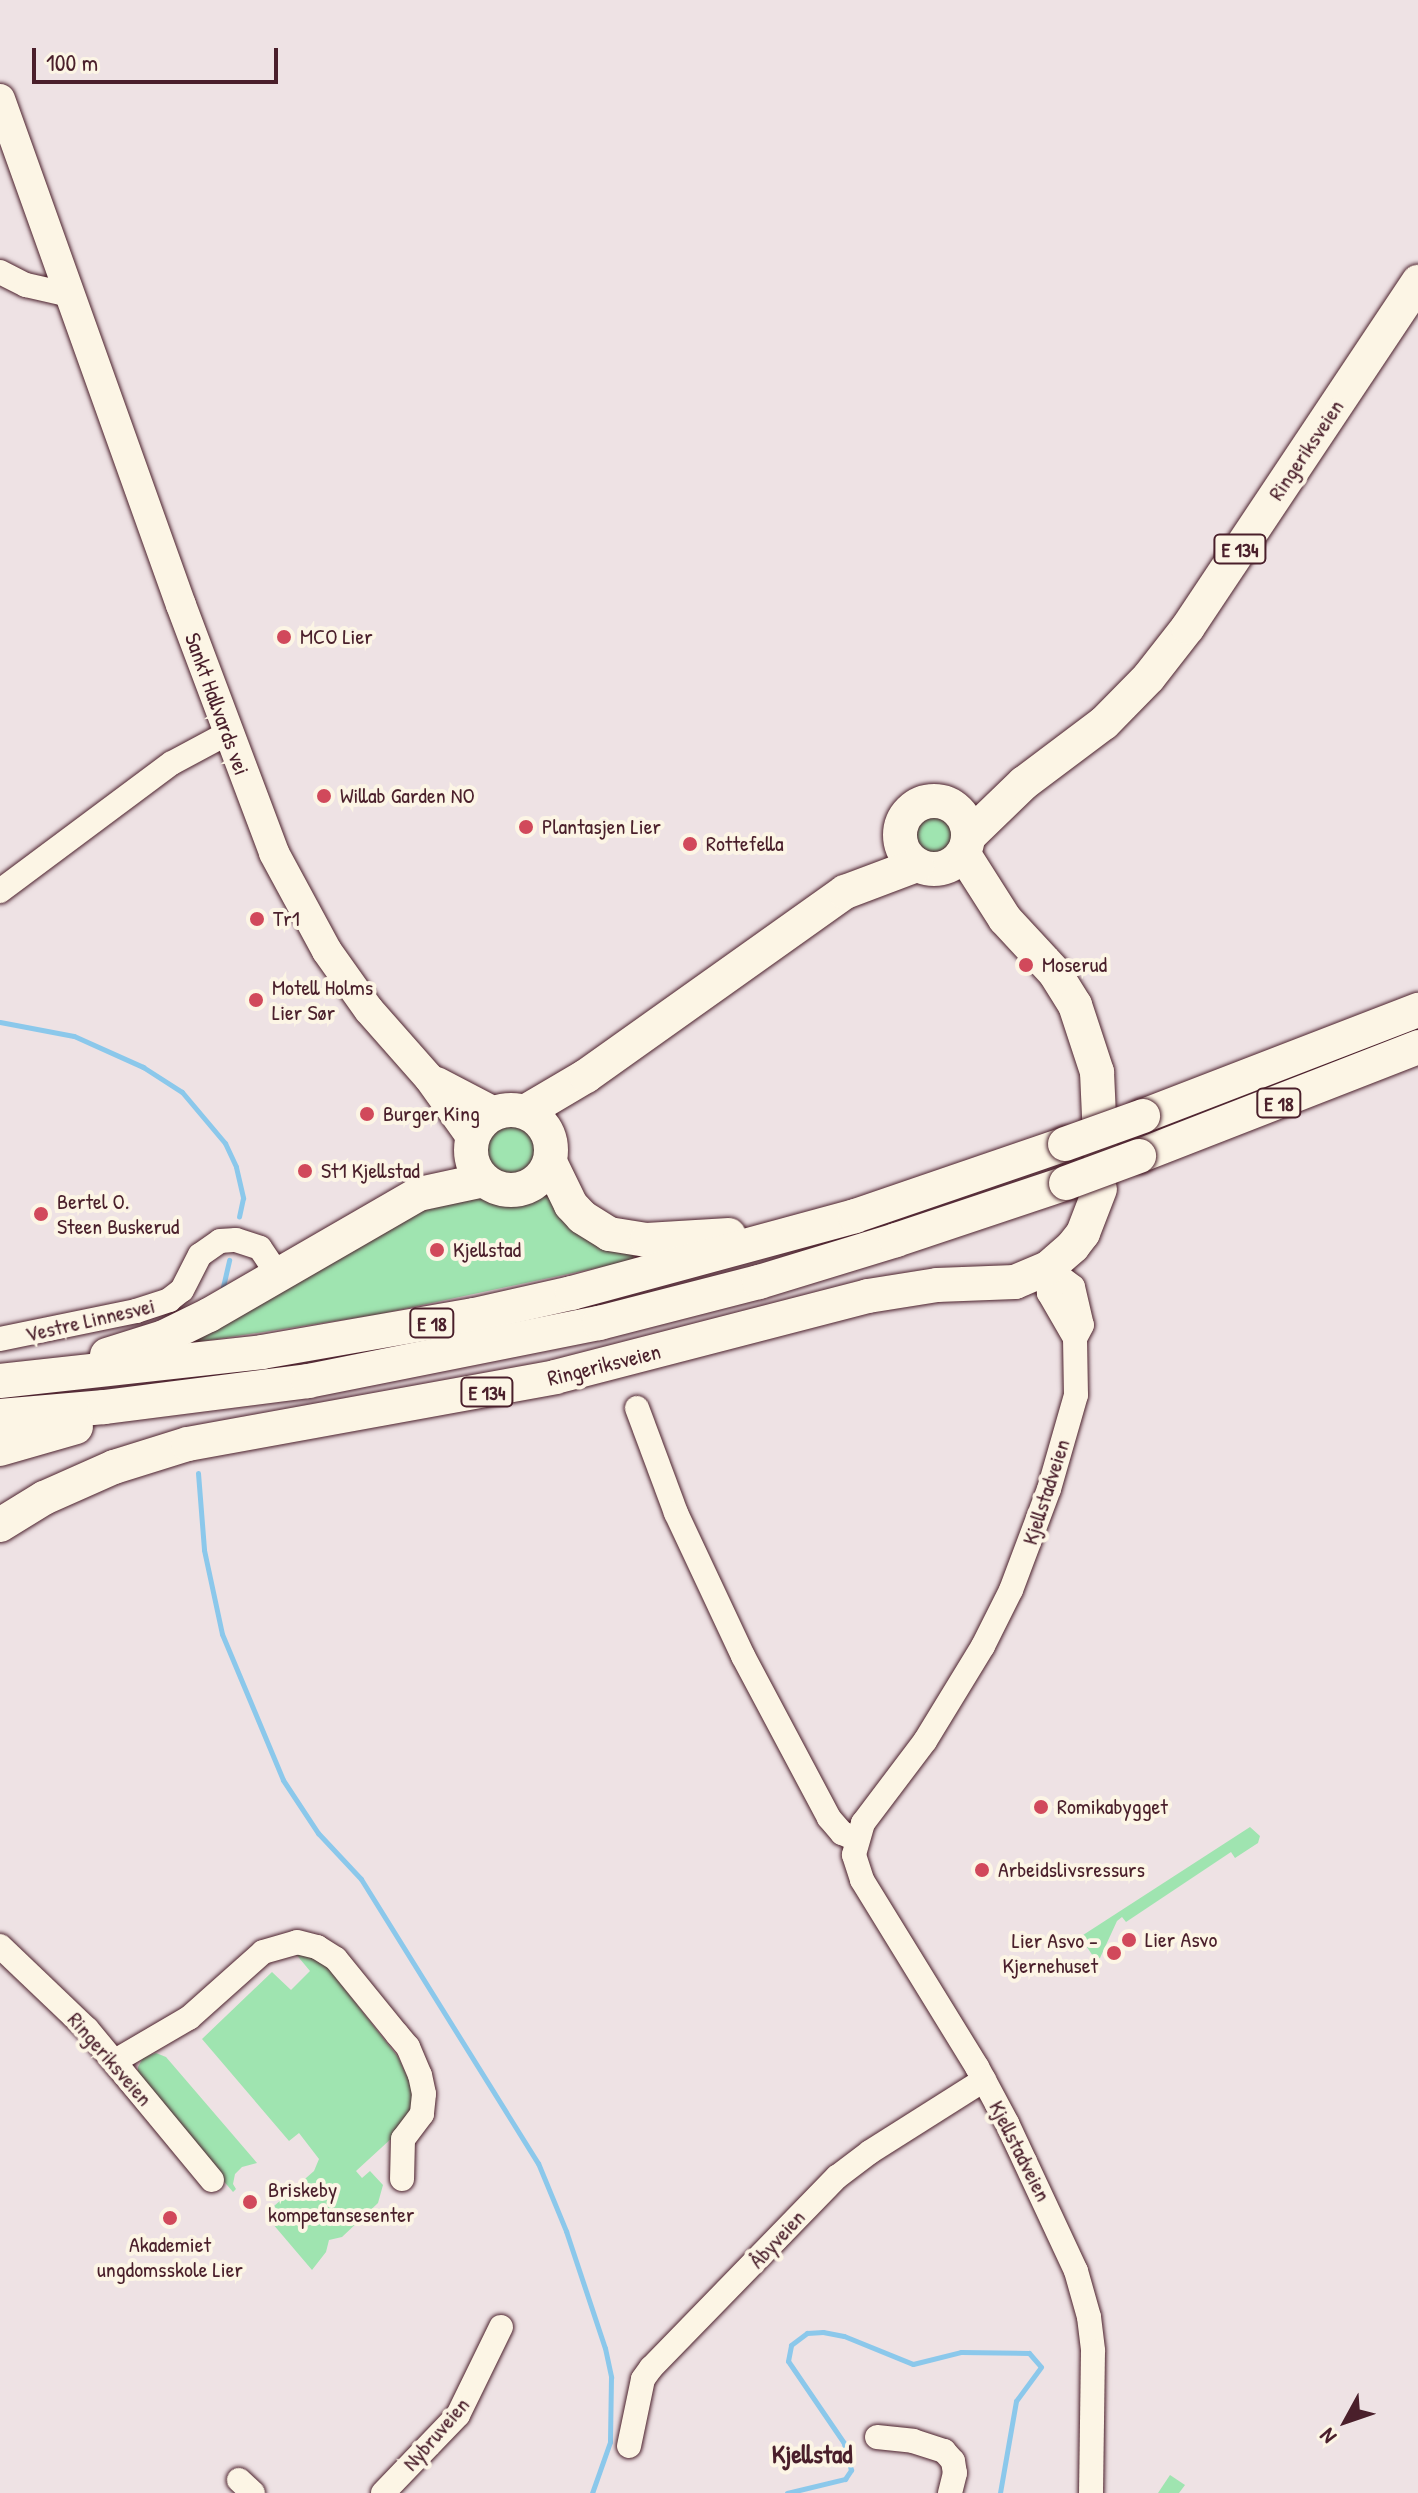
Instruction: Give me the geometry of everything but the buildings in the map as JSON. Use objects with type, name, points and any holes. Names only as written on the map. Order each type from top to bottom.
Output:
[{"type":"highway","name":"Ringeriksveien","points":[[0,1525],[44,1498],[114,1467],[188,1444],[504,1388],[837,1304],[937,1285],[1055,1281],[1083,1233],[1100,1189],[1101,1098],[1086,1031],[1061,982],[1005,919],[969,898],[947,846],[1104,723],[1161,662],[1418,282]]},
{"type":"highway","name":"E 134","points":[[933,801],[947,846],[904,852],[899,833],[907,813],[918,804],[933,801]]},
{"type":"highway","points":[[845,892],[856,873],[899,833]]},
{"type":"highway","points":[[586,1076],[550,1150],[541,1178],[526,1188],[508,1191],[484,1180],[474,1166],[472,1144],[479,1126],[586,1076],[845,892],[947,846]]},
{"type":"highway","name":"E 18","points":[[0,1381],[262,1352],[474,1315],[624,1281],[855,1216],[1143,1116],[1418,1010]]},
{"type":"highway","name":"E 18","points":[[0,1416],[232,1392],[385,1367],[599,1323],[835,1259],[1066,1183],[1418,1047]]},
{"type":"highway","name":"E 18","points":[[510,1113],[538,1120],[564,1193],[582,1217],[595,1227],[621,1238],[686,1239],[752,1232],[819,1213],[855,1216]]},
{"type":"highway","points":[[419,1194],[429,1180],[472,1144]]},
{"type":"highway","points":[[0,1370],[108,1354],[145,1344],[209,1315],[419,1194],[484,1180]]},
{"type":"highway","name":"E 18","points":[[0,1449],[67,1429],[179,1414],[232,1392]]},
{"type":"highway","name":"Ringeriksveien","points":[[0,1545],[64,1491]]},
{"type":"main road","name":"Sankt Hallvards vei","points":[[0,99],[258,816],[315,932],[369,1010],[429,1078],[472,1144]]},
{"type":"main road","name":"Sankt Hallvards vei","points":[[429,1078],[510,1113]]},
{"type":"street","points":[[0,272],[26,285],[70,295]]},
{"type":"street","points":[[0,891],[193,748],[228,733]]},
{"type":"street","name":"Vestre Linnesvei","points":[[0,1339],[136,1311],[176,1296],[206,1250],[220,1241],[236,1240],[260,1248],[279,1276]]},
{"type":"street","name":"Kjellstadveien","points":[[1055,1281],[1075,1338],[1076,1395],[1049,1489],[1011,1590],[954,1697],[863,1823],[856,1839],[854,1855],[862,1880],[984,2080],[1065,2242],[1086,2305],[1093,2351],[1091,2493]]},
{"type":"street","points":[[637,1408],[676,1513],[737,1644],[829,1818],[842,1833],[856,1839]]},
{"type":"street","points":[[115,2061],[189,2018],[263,1952],[297,1942],[317,1947],[336,1959],[397,2034],[420,2075],[424,2094],[422,2114],[403,2139],[402,2179]]},
{"type":"street","name":"Ringeriksveien","points":[[0,1946],[58,1999],[115,2061],[212,2180]]},
{"type":"street","name":"Åbyveien","points":[[629,2446],[643,2379],[651,2368],[837,2177],[870,2152],[984,2080]]},
{"type":"street","name":"Nybruveien","points":[[383,2493],[458,2415],[501,2327]]},
{"type":"street","points":[[877,2437],[913,2441],[944,2451],[953,2461],[955,2473],[950,2493]]},
{"type":"green space","points":[[935,817],[948,822],[953,835],[948,848],[935,853],[922,848],[917,835],[922,822]]},
{"type":"green space","points":[[512,1125],[530,1132],[537,1150],[530,1168],[512,1175],[494,1168],[487,1150],[494,1132]]},
{"type":"green space","points":[[544,1192],[632,1247],[634,1260],[380,1314],[185,1344],[409,1216],[471,1194],[511,1202],[532,1199]]},
{"type":"green space","points":[[1250,1827],[1260,1836],[1258,1843],[1235,1858],[1231,1852],[1126,1922],[1122,1917],[1117,1921],[1100,1958],[1093,1956],[1080,1937]]},
{"type":"green space","points":[[295,1953],[321,1959],[398,2057],[411,2085],[413,2107],[405,2126],[356,2171],[362,2178],[370,2171],[383,2185],[378,2203],[342,2237],[329,2240],[326,2252],[312,2270],[272,2223],[281,2214],[274,2206],[314,2171],[319,2159],[299,2133],[289,2141],[202,2039],[272,1972],[291,1990],[310,1971]]},
{"type":"green space","points":[[156,2053],[166,2057],[257,2163],[242,2167],[235,2174],[233,2184],[236,2189],[233,2192],[138,2081],[138,2067],[143,2058]]},
{"type":"green space","points":[[1170,2475],[1185,2485],[1179,2493],[1158,2493]]},
{"type":"waterway","points":[[0,1022],[74,1036],[143,1067],[182,1092],[225,1143],[236,1167],[243,1198],[239,1217]]},
{"type":"waterway","points":[[222,1291],[229,1260]]},
{"type":"waterway","points":[[198,1473],[204,1550],[222,1634],[283,1780],[318,1833],[361,1879],[538,2163],[566,2231],[605,2348],[611,2377],[610,2442],[592,2493]]},
{"type":"waterway","points":[[787,2493],[845,2479],[851,2470],[844,2443],[788,2361],[791,2345],[807,2333],[823,2332],[844,2336],[913,2364],[961,2352],[1029,2353],[1041,2367],[1016,2401],[1000,2493]]},
{"type":"place","name":"MCO Lier","points":[[284,637]]},
{"type":"place","name":"Willab Garden NO","points":[[324,796]]},
{"type":"place","name":"Plantasjen Lier","points":[[526,827]]},
{"type":"place","name":"Rottefella","points":[[690,844]]},
{"type":"place","name":"Tr1","points":[[257,919]]},
{"type":"place","name":"Moserud","points":[[1026,965]]},
{"type":"place","name":"Motell Holms Lier Sør","points":[[256,1000]]},
{"type":"place","name":"Burger King","points":[[367,1114]]},
{"type":"place","name":"St1 Kjellstad","points":[[305,1171]]},
{"type":"place","name":"Bertel O. Steen Buskerud","points":[[41,1214]]},
{"type":"place","name":"Kjellstad","points":[[437,1250]]},
{"type":"place","name":"Romikabygget","points":[[1041,1807]]},
{"type":"place","name":"Arbeidslivsressurs","points":[[982,1870]]},
{"type":"place","name":"Lier Asvo","points":[[1129,1940]]},
{"type":"place","name":"Lier Asvo - Kjernehuset","points":[[1114,1953]]},
{"type":"place","name":"Briskeby kompetansesenter","points":[[250,2202]]},
{"type":"place","name":"Akademiet ungdomsskole Lier","points":[[170,2218]]},
{"type":"district","name":"Kjellstad","points":[[812,2454]]}]
